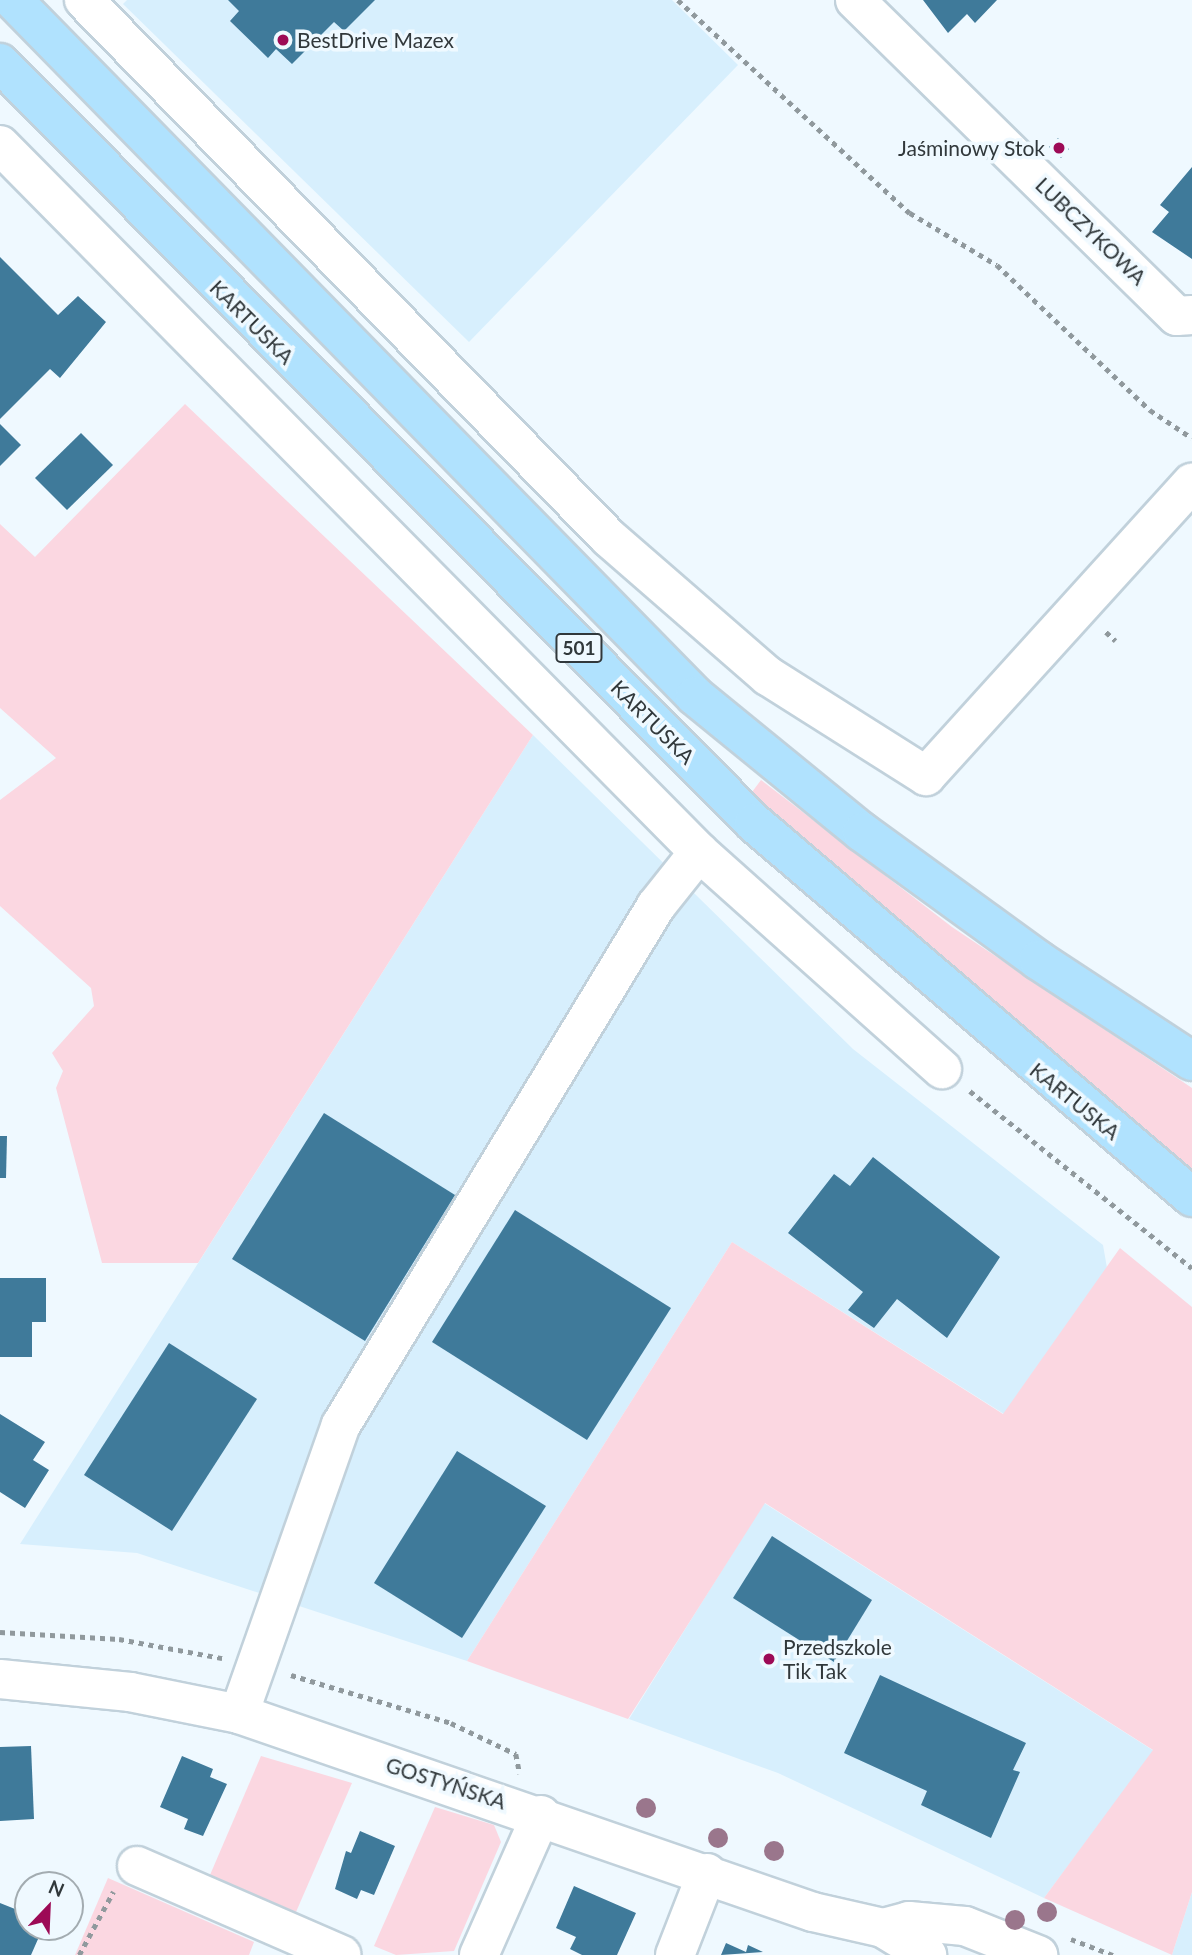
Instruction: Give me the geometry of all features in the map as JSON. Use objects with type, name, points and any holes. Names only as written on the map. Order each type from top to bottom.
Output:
[{"type":"main road","name":"501","points":[[13,0],[599,604],[768,762],[1027,952],[1192,1060]]},
{"type":"main road","name":"KARTUSKA","points":[[0,63],[754,823],[1192,1197]]},
{"type":"street","points":[[84,0],[619,547],[768,676],[926,776],[1192,483]]},
{"type":"street","name":"LUBCZYKOWA","points":[[855,0],[1184,315]]},
{"type":"street","points":[[0,145],[699,852],[942,1069]]},
{"type":"street","points":[[239,1714],[341,1425],[656,906],[699,852]]},
{"type":"street","name":"GOSTYŃSKA","points":[[0,1679],[130,1692],[239,1714],[541,1815],[813,1912],[883,1928],[927,1955]]},
{"type":"street","points":[[479,1955],[541,1815]]},
{"type":"street","points":[[137,1866],[342,1955]]},
{"type":"street","points":[[675,1955],[707,1873]]},
{"type":"street","name":"GOSTYŃSKA","points":[[883,1928],[909,1921],[965,1926],[1038,1955]]},
{"type":"path","points":[[678,0],[910,213],[997,265],[1129,391],[1192,438]]},
{"type":"path","points":[[942,1069],[1192,1268]]},
{"type":"path","points":[[79,1955],[101,1905],[137,1866]]},
{"type":"shaded area","points":[[127,0],[672,0],[738,65],[469,342],[123,4]]},
{"type":"shaded area","points":[[185,404],[533,735],[198,1263],[102,1263],[56,1088],[63,1071],[52,1053],[94,1006],[91,988],[0,906],[0,800],[56,758],[0,708],[0,524],[35,557]]},
{"type":"shaded area","points":[[533,735],[853,1049],[1103,1245],[1107,1268],[1004,1414],[732,1242],[467,1661],[137,1553],[20,1544]]},
{"type":"shaded area","points":[[761,780],[952,927],[1192,1088],[1192,1172],[826,862],[752,792]]},
{"type":"shaded area","points":[[732,1242],[1003,1414],[1120,1248],[1192,1307],[1192,1892],[1172,1955],[1044,1898],[1153,1750],[765,1503],[628,1719],[467,1661]]},
{"type":"shaded area","points":[[764,1503],[1154,1751],[1044,1898],[778,1773],[629,1719]]},
{"type":"shaded area","points":[[261,1756],[352,1783],[296,1912],[210,1875]]},
{"type":"shaded area","points":[[435,1807],[494,1825],[501,1842],[454,1951],[396,1955],[374,1946]]},
{"type":"shaded area","points":[[108,1878],[254,1942],[249,1955],[75,1955],[81,1941],[84,1941],[84,1934]]},
{"type":"shaded area","points":[[1192,1892],[1192,1955],[1172,1955]]},
{"type":"building","name":"BestDrive Mazex","points":[[228,0],[375,0],[344,31],[334,22],[292,64],[276,49],[268,58],[230,21],[239,11]]},
{"type":"building","points":[[923,0],[997,0],[975,23],[967,14],[948,33]]},
{"type":"building","name":"Jaśminowy Stok","points":[[1058,138],[1069,149],[1061,158],[1049,147]]},
{"type":"building","points":[[1192,167],[1192,259],[1152,232],[1169,212],[1160,205]]},
{"type":"building","points":[[0,257],[58,315],[78,296],[106,322],[60,378],[50,369],[0,419]]},
{"type":"building","points":[[0,424],[21,445],[0,466]]},
{"type":"building","points":[[81,433],[113,465],[67,510],[35,478]]},
{"type":"building","points":[[324,1113],[455,1195],[365,1341],[232,1259]]},
{"type":"building","points":[[0,1136],[7,1136],[6,1178],[0,1178]]},
{"type":"building","points":[[873,1157],[1000,1257],[947,1338],[897,1299],[874,1328],[848,1310],[863,1292],[788,1233],[834,1174],[850,1186]]},
{"type":"building","points":[[515,1210],[671,1308],[587,1440],[432,1342]]},
{"type":"building","points":[[0,1278],[46,1278],[46,1322],[32,1322],[32,1357],[0,1357]]},
{"type":"building","points":[[169,1343],[257,1399],[172,1531],[84,1475]]},
{"type":"building","points":[[0,1414],[45,1442],[33,1460],[49,1470],[25,1508],[0,1492]]},
{"type":"building","points":[[457,1451],[546,1506],[462,1638],[374,1583]]},
{"type":"building","points":[[772,1536],[872,1600],[834,1662],[733,1598]]},
{"type":"building","points":[[880,1675],[1026,1743],[1013,1770],[1020,1772],[991,1838],[921,1805],[927,1791],[844,1753]]},
{"type":"building","points":[[31,1746],[34,1819],[0,1821],[0,1747]]},
{"type":"building","points":[[182,1756],[213,1769],[210,1777],[227,1784],[203,1836],[184,1829],[188,1819],[160,1807]]},
{"type":"building","points":[[360,1831],[395,1846],[374,1895],[361,1890],[357,1899],[335,1889],[346,1851],[351,1853]]},
{"type":"building","points":[[574,1886],[636,1913],[617,1955],[582,1955],[570,1949],[576,1937],[556,1928]]},
{"type":"building","points":[[0,1903],[14,1909],[14,1941],[37,1941],[31,1955],[0,1955]]},
{"type":"building","points":[[726,1943],[746,1952],[748,1945],[763,1952],[721,1955]]},
{"type":"place","name":"BestDrive Mazex","points":[[283,40]]},
{"type":"place","name":"Jaśminowy Stok","points":[[1059,148]]},
{"type":"place","name":"Przedszkole Tik Tak","points":[[769,1659]]}]
